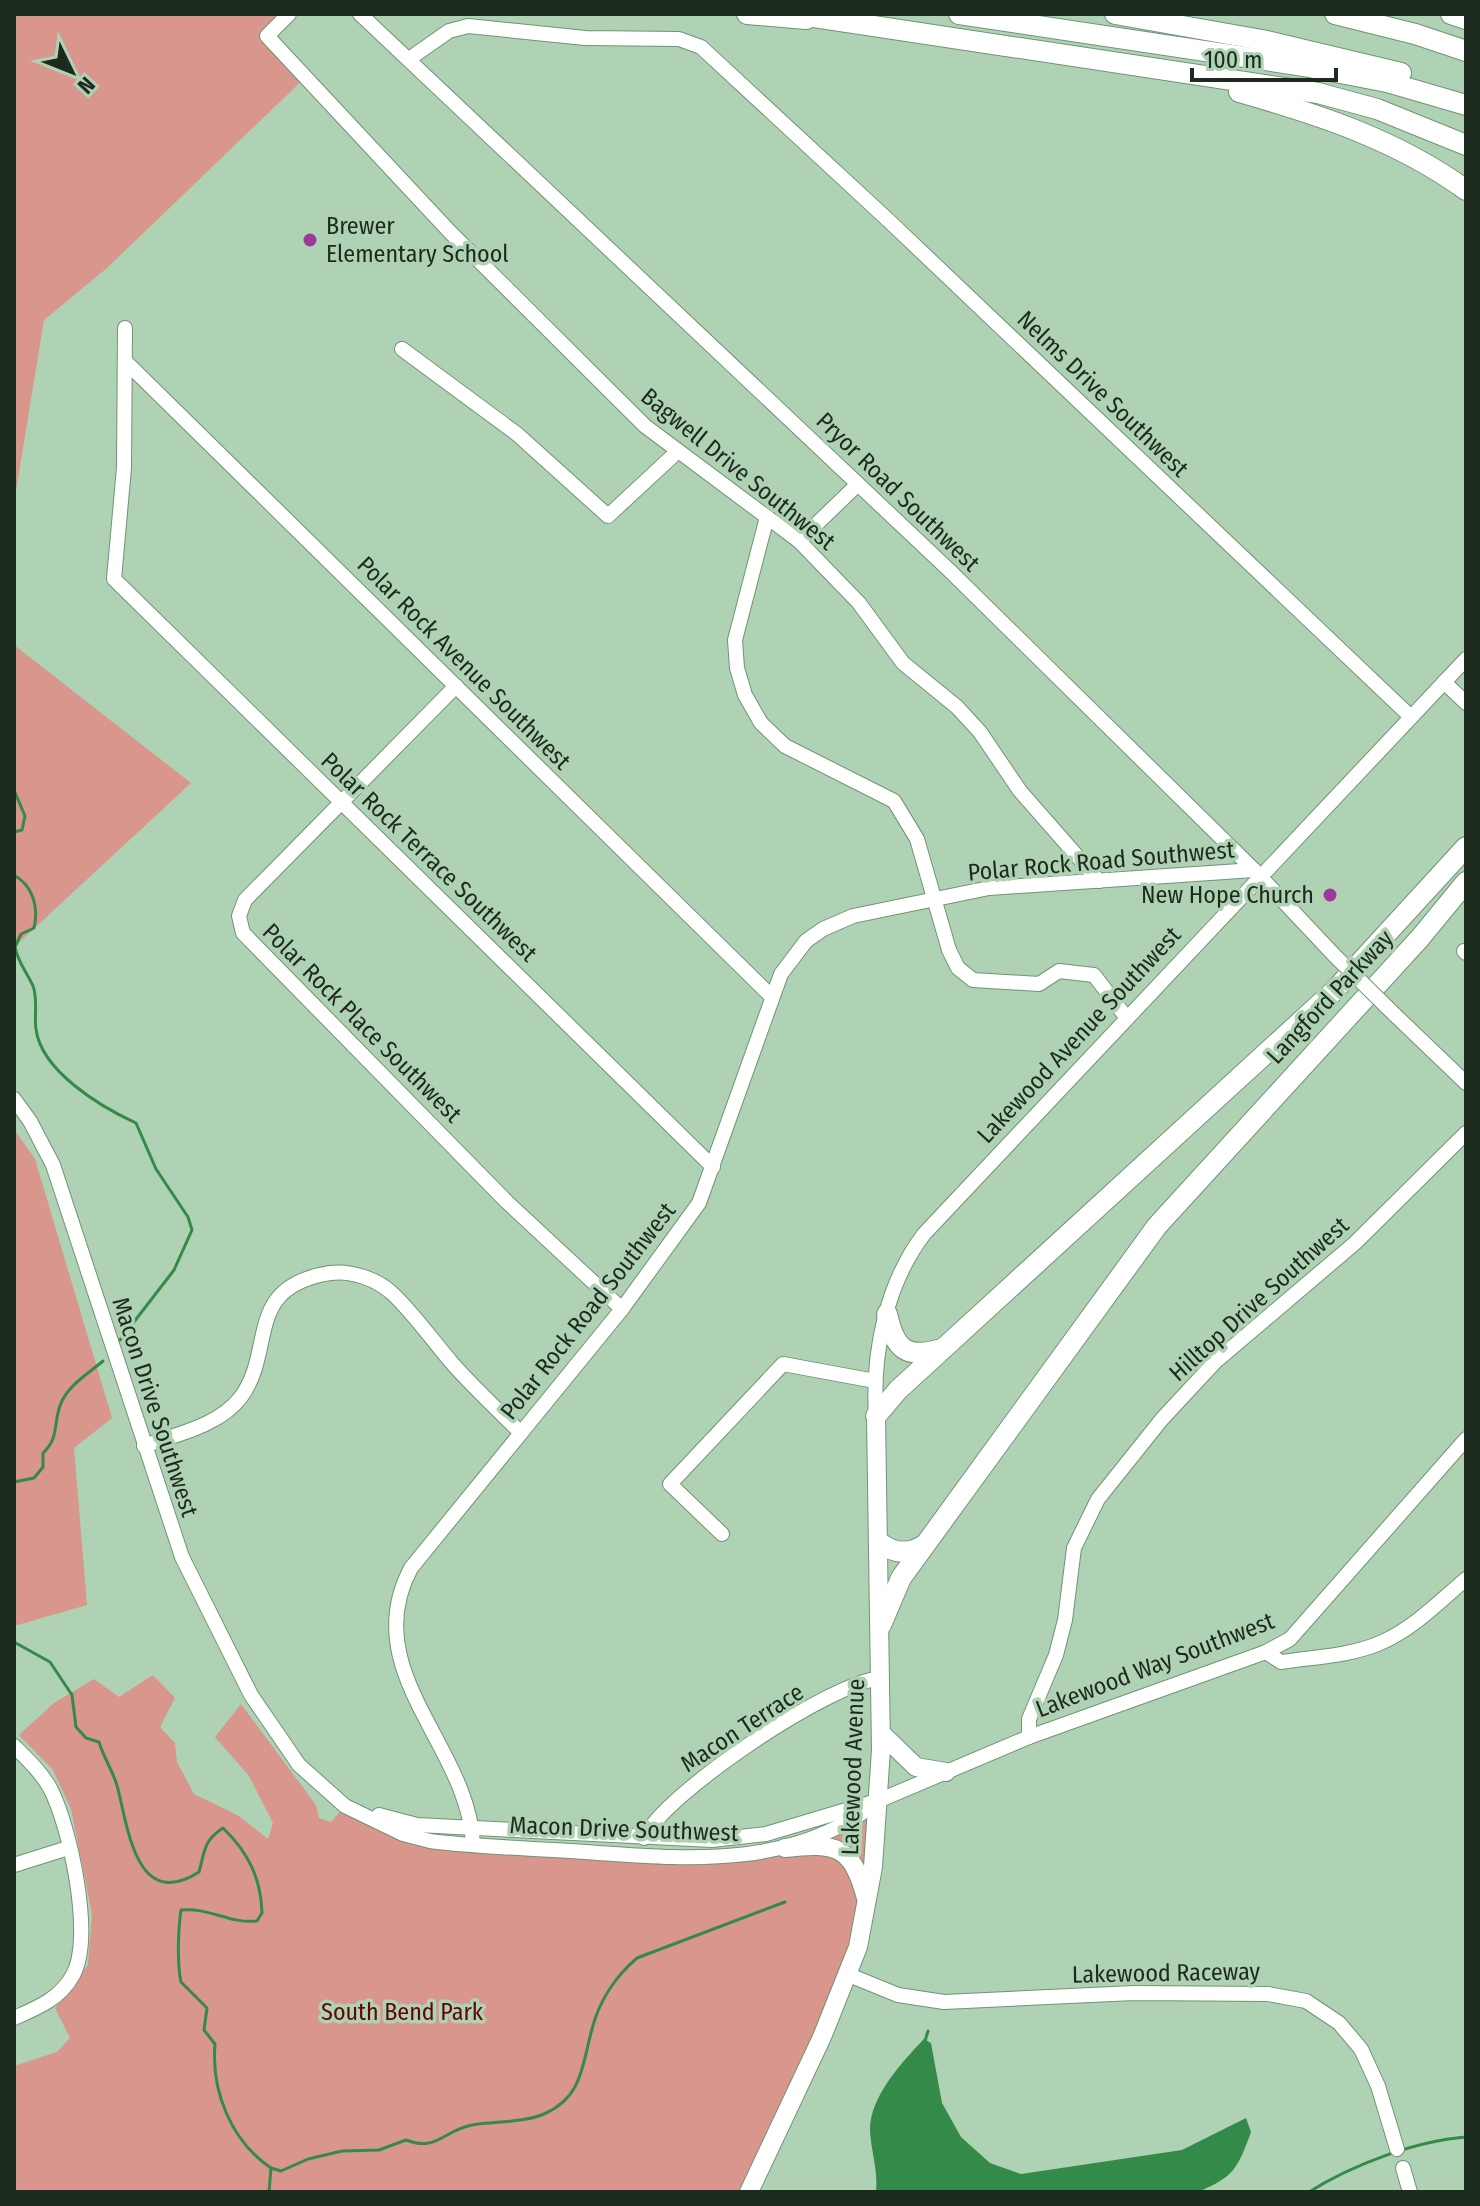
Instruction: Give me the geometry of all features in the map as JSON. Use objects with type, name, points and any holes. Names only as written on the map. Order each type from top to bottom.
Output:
[{"type":"highway","points":[[747,14],[826,21],[1318,93],[1410,121],[1466,145]]},
{"type":"highway","points":[[794,14],[826,21]]},
{"type":"highway","points":[[959,14],[1304,66],[1387,82],[1466,105]]},
{"type":"highway","points":[[1115,14],[1338,56],[1409,74],[1466,94]]},
{"type":"highway","points":[[1335,14],[1415,34],[1466,51]]},
{"type":"highway","points":[[1451,14],[1466,19]]},
{"type":"highway","points":[[1138,67],[1279,103],[1369,134],[1415,156],[1466,190]]},
{"type":"highway","points":[[1410,121],[1466,155]]},
{"type":"highway","name":"Langford Parkway","points":[[876,1416],[942,1349],[1335,990],[1466,847]]},
{"type":"highway","name":"Langford Parkway","points":[[881,1625],[901,1578],[1157,1226],[1420,938],[1466,882]]},
{"type":"highway","points":[[1420,938],[1466,892]]},
{"type":"highway","points":[[887,1314],[902,1348],[918,1354],[942,1349]]},
{"type":"highway","points":[[879,1542],[900,1553],[913,1552],[924,1545]]},
{"type":"main road","name":"Lakewood Avenue","points":[[749,2192],[849,1975],[868,1904],[880,1800],[881,1625],[876,1416]]},
{"type":"main road","points":[[881,1733],[916,1767],[946,1772]]},
{"type":"main road","points":[[785,1848],[821,1844],[842,1851],[856,1867],[868,1904]]},
{"type":"street","name":"Bagwell Drive Southwest","points":[[289,14],[267,36],[449,231],[645,426],[799,541],[859,603],[903,663],[957,707],[980,732],[1020,791],[1099,881]]},
{"type":"street","name":"Pryor Road Southwest","points":[[360,14],[858,484],[1466,1083]]},
{"type":"street","name":"Nelms Drive Southwest","points":[[409,59],[449,31],[468,26],[585,38],[679,39],[701,47],[1411,717]]},
{"type":"street","points":[[125,328],[125,361]]},
{"type":"street","points":[[402,349],[517,434],[608,516],[678,451]]},
{"type":"street","name":"Polar Rock Terrace Southwest","points":[[125,361],[124,468],[114,579],[713,1167]]},
{"type":"street","name":"Polar Rock Avenue Southwest","points":[[125,361],[772,997]]},
{"type":"street","points":[[799,541],[858,484]]},
{"type":"street","points":[[767,517],[735,640],[737,668],[745,695],[761,723],[785,746],[894,801],[917,839],[932,900],[958,968],[973,980],[1039,984],[1059,971],[1094,975],[1126,1017]]},
{"type":"street","name":"Lakewood Avenue Southwest","points":[[876,1416],[875,1381],[887,1314],[902,1268],[924,1234],[1257,874],[1466,659]]},
{"type":"street","points":[[1444,682],[1466,703]]},
{"type":"street","name":"Polar Rock Place Southwest","points":[[456,686],[245,900],[239,916],[243,933],[507,1202],[622,1309]]},
{"type":"street","name":"Polar Rock Road Southwest","points":[[473,1845],[468,1803],[406,1678],[396,1639],[395,1609],[411,1568],[622,1309],[699,1203],[772,997],[791,957],[823,929],[853,916],[989,888],[1257,874]]},
{"type":"street","name":"Macon Drive Southwest","points":[[14,1099],[36,1131],[53,1165],[182,1557],[222,1643],[280,1741],[299,1765],[333,1795],[366,1818],[403,1834],[430,1841],[713,1858],[761,1854],[785,1848],[854,1821],[880,1800]]},
{"type":"street","name":"Hilltop Drive Southwest","points":[[1029,1737],[1029,1719],[1056,1655],[1065,1620],[1074,1548],[1098,1499],[1162,1419],[1215,1362],[1355,1243],[1466,1133]]},
{"type":"street","points":[[144,1446],[218,1419],[229,1410],[251,1379],[262,1328],[275,1303],[301,1282],[336,1272],[365,1277],[392,1293],[456,1367],[521,1433]]},
{"type":"street","points":[[722,1534],[670,1484],[783,1364],[875,1381]]},
{"type":"street","name":"Lakewood Way Southwest","points":[[880,1800],[1029,1737],[1266,1652],[1295,1634],[1466,1439]]},
{"type":"street","points":[[1266,1652],[1281,1662],[1379,1644],[1411,1625],[1463,1585]]},
{"type":"street","name":"Macon Terrace","points":[[644,1838],[651,1823],[668,1804],[729,1757],[833,1695],[881,1678]]},
{"type":"street","points":[[14,1746],[39,1771],[59,1808],[83,1925],[79,1961],[54,1997],[14,2018]]},
{"type":"street","name":"Macon Drive Southwest","points":[[333,1795],[386,1818],[417,1825],[712,1840],[766,1834],[880,1800]]},
{"type":"street","points":[[14,1865],[68,1848]]},
{"type":"street","name":"Lakewood Raceway","points":[[849,1975],[898,1995],[944,2002],[1134,1993],[1268,1994],[1306,2001],[1339,2023],[1361,2049],[1378,2086],[1397,2149]]},
{"type":"street","points":[[1403,2168],[1410,2192]]},
{"type":"green space","points":[[14,14],[285,14],[267,40],[311,72],[107,268],[44,320],[14,503]]},
{"type":"green space","points":[[14,645],[191,783],[14,947]]},
{"type":"green space","points":[[14,1129],[35,1159],[112,1418],[74,1448],[87,1605],[14,1626]]},
{"type":"green space","name":"South Bend Park","points":[[153,1675],[175,1698],[160,1727],[175,1743],[177,1762],[194,1794],[239,1816],[268,1839],[273,1823],[249,1776],[215,1737],[241,1704],[316,1805],[319,1818],[331,1822],[345,1806],[473,1845],[761,1854],[880,1800],[849,1975],[754,2192],[14,2192],[14,2066],[57,2052],[70,2038],[55,2008],[88,1965],[92,1914],[71,1809],[53,1770],[19,1735],[54,1703],[94,1679],[119,1697]]},
{"type":"shaded area","points":[[924,2039],[931,2043],[942,2103],[961,2137],[990,2163],[1021,2174],[1182,2150],[1246,2118],[1251,2132],[1233,2170],[1198,2192],[876,2192],[871,2117],[889,2080]]},
{"type":"waterway","points":[[14,646],[14,658]]},
{"type":"waterway","points":[[14,790],[25,816],[22,830],[14,832]]},
{"type":"waterway","points":[[14,875],[26,885],[35,905],[34,928],[21,934],[15,947],[34,991],[40,1044],[49,1059],[75,1086],[136,1123],[156,1169],[188,1217],[192,1230],[174,1270],[120,1340]]},
{"type":"waterway","points":[[14,1482],[34,1478],[43,1467],[43,1453],[52,1441],[65,1395],[103,1361]]},
{"type":"waterway","points":[[14,1642],[50,1662],[72,1695],[76,1727],[86,1738],[99,1742],[116,1783],[132,1843],[149,1874],[162,1882],[178,1882],[199,1872],[208,1842],[223,1828],[240,1846],[252,1866],[261,1900],[262,1913],[257,1921],[181,1910],[179,1966],[181,1982],[207,2008],[204,2030],[215,2044],[216,2079],[226,2114],[245,2144],[271,2168],[281,2171],[308,2159],[342,2151],[379,2150],[406,2140],[425,2144],[472,2125],[544,2114],[567,2099],[574,2089],[599,2009],[615,1981],[637,1958],[785,1902]]},
{"type":"waterway","points":[[925,2041],[928,2031]]},
{"type":"waterway","points":[[1309,2192],[1384,2156],[1426,2143],[1466,2137]]},
{"type":"waterway","points":[[269,2192],[271,2168]]},
{"type":"place","name":"Brewer Elementary School","points":[[310,240]]},
{"type":"place","name":"New Hope Church","points":[[1330,895]]}]
